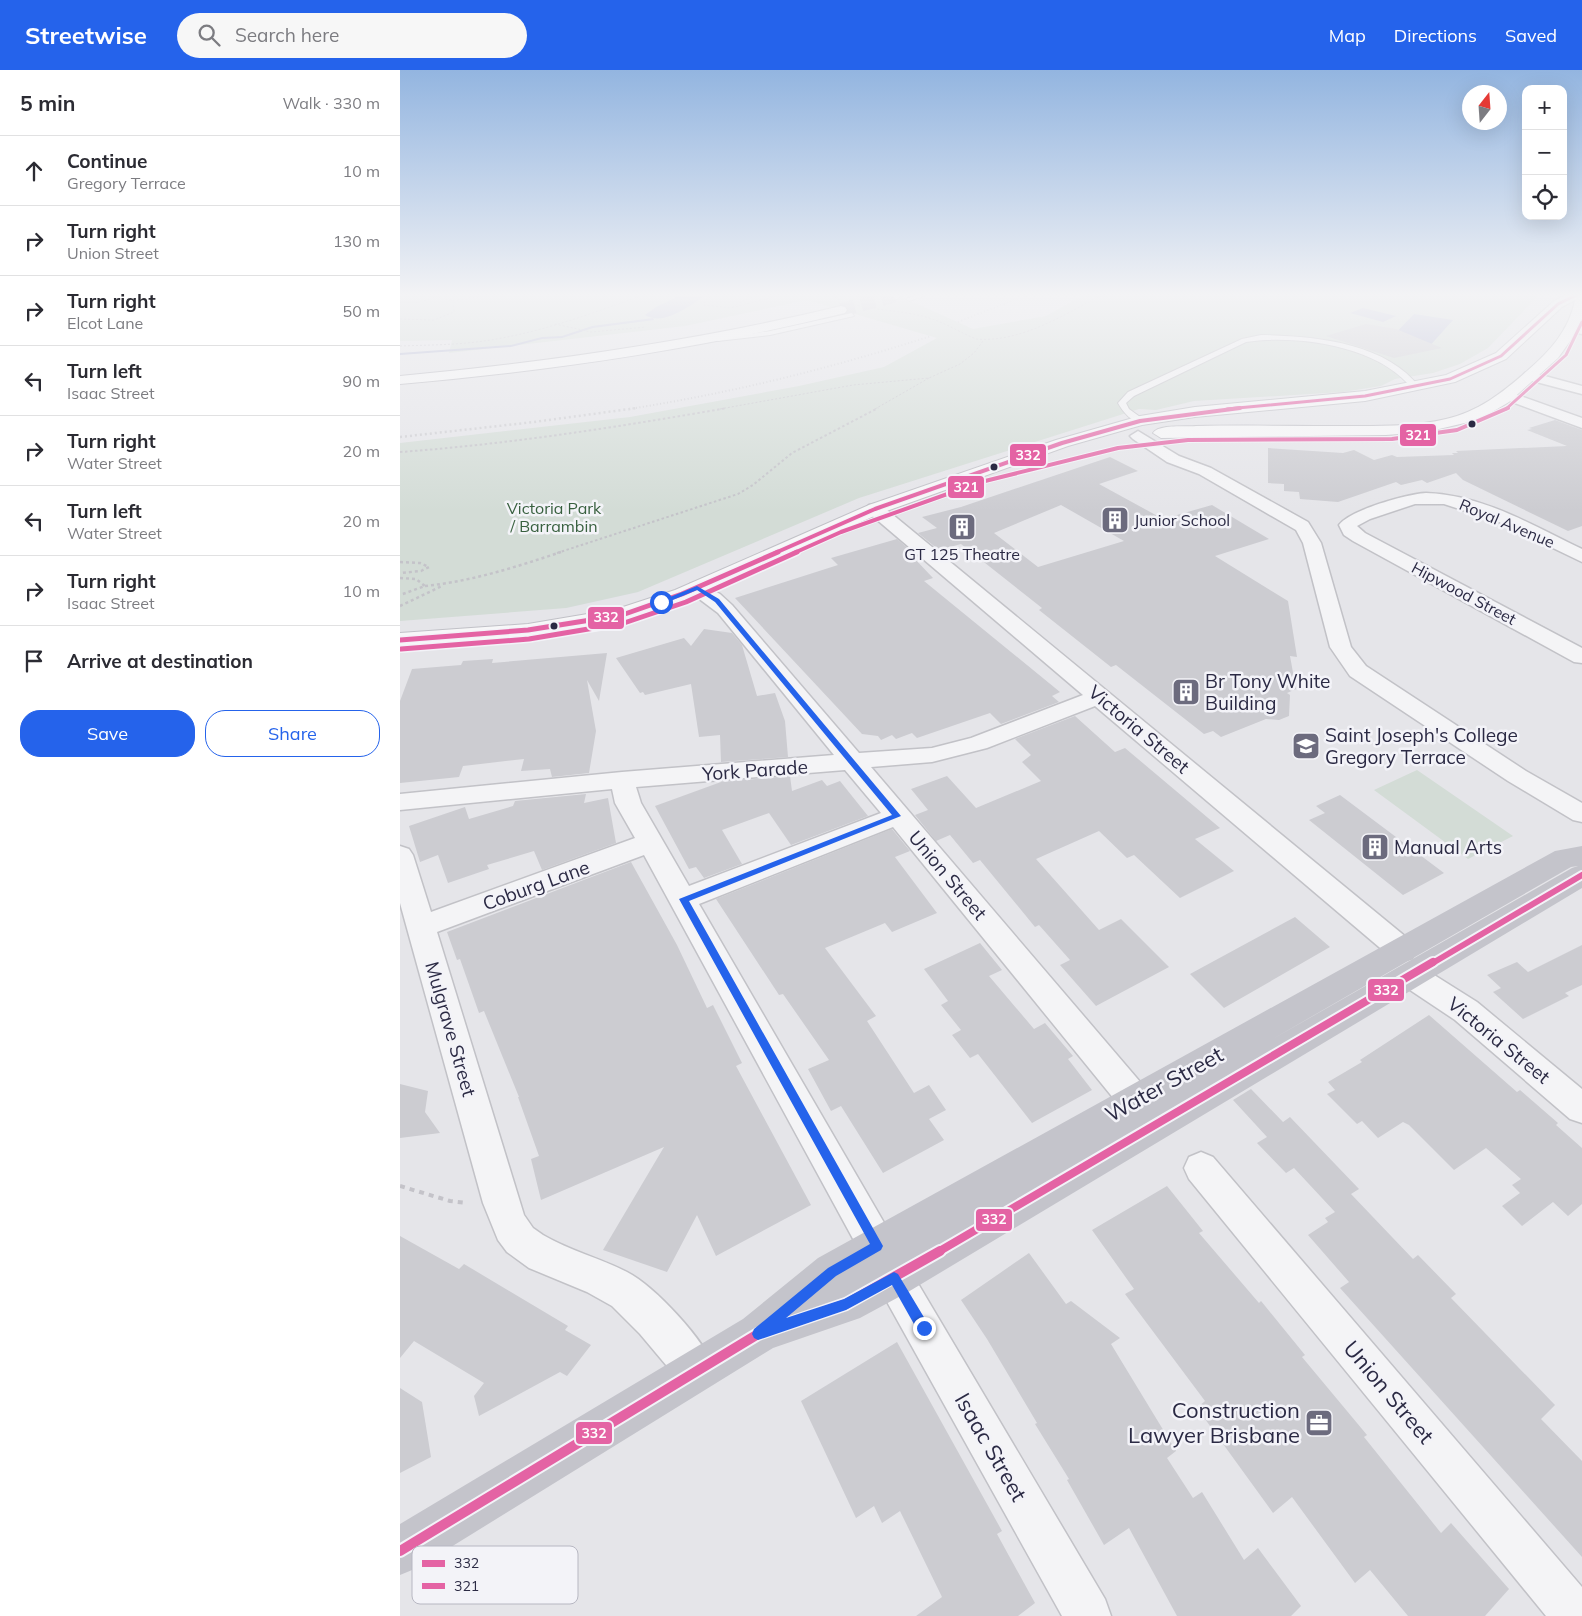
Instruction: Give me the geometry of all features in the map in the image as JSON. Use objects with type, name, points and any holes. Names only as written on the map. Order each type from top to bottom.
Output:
[{"type":"main road","points":[[400,380],[533,366]]},
{"type":"main road","points":[[400,640],[528,630],[595,621],[653,605],[697,588],[875,509],[979,474],[1017,466],[1143,430],[1186,413],[1365,396],[1416,388],[1450,379],[1480,366]]},
{"type":"main road","points":[[1143,430],[1410,429],[1444,424],[1469,417],[1491,407],[1509,396],[1541,366]]},
{"type":"main road","points":[[1186,413],[1180,417],[1180,422],[1205,431]]},
{"type":"main road","name":"Water Street","points":[[886,1262],[1166,1117],[1407,963],[1565,858],[1582,856]]},
{"type":"main road","name":"Water Street","points":[[400,1551],[758,1334],[846,1304],[886,1262],[1136,1100],[1582,875]]},
{"type":"street","points":[[1530,376],[1582,390]]},
{"type":"street","points":[[1509,396],[1582,423]]},
{"type":"street","points":[[1143,430],[1173,459],[1205,471],[1306,530],[1312,543],[1341,647],[1358,672],[1516,776],[1582,814]]},
{"type":"street","name":"Royal Avenue","points":[[1348,528],[1350,522],[1359,517],[1407,501],[1426,498],[1448,498],[1478,507],[1582,556]]},
{"type":"street","name":"Victoria Street","points":[[875,509],[1100,696],[1407,963],[1582,1109]]},
{"type":"street","name":"Hipwood Street","points":[[1348,528],[1359,537],[1582,656]]},
{"type":"street","name":"Union Street","points":[[697,588],[721,605],[1136,1100]]},
{"type":"street","name":"York Parade","points":[[400,802],[622,780],[932,755],[979,743],[1100,696]]},
{"type":"street","name":"Isaac Street","points":[[622,780],[628,803],[1088,1616]]},
{"type":"street","points":[[684,899],[898,816]]},
{"type":"street","name":"Coburg Lane","points":[[422,927],[651,842]]},
{"type":"street","name":"Mulgrave Street","points":[[400,855],[501,1203],[512,1230],[521,1241],[534,1250],[601,1279],[625,1292],[643,1309],[696,1370]]},
{"type":"street","name":"Union Street","points":[[1201,1168],[1576,1616]]},
{"type":"lane","points":[[1143,430],[1123,407],[1122,403],[1131,394],[1189,366]]},
{"type":"lane","points":[[1391,366],[1404,372],[1413,380],[1416,388]]},
{"type":"path","points":[[400,595],[425,586],[487,576],[738,494],[750,489],[791,454],[890,403],[952,366]]},
{"type":"path","points":[[400,452],[489,446],[775,400],[854,385],[929,378]]},
{"type":"path","points":[[400,562],[428,565],[429,567],[424,570],[400,573]]},
{"type":"path","points":[[400,578],[416,578],[425,586]]},
{"type":"path","points":[[400,606],[445,584]]},
{"type":"path","points":[[400,1186],[450,1201],[501,1203]]},
{"type":"green space","name":"Victoria Park / Barrambin","points":[[1454,366],[1433,373],[1395,379],[1381,386],[1343,392],[1194,401],[1156,410],[1139,409],[859,498],[638,592],[566,608],[400,621],[400,443],[630,417],[799,386],[884,367]]},
{"type":"green space","points":[[1417,770],[1513,836],[1468,859],[1374,790]]},
{"type":"building","points":[[1555,420],[1582,430],[1582,526],[1568,531],[1463,480],[1456,473],[1427,483],[1422,480],[1401,485],[1396,482],[1338,502],[1300,499],[1299,492],[1284,491],[1284,484],[1268,483],[1268,448],[1343,453],[1354,450],[1374,460],[1392,455],[1397,457],[1454,455],[1452,453],[1458,453],[1456,451],[1567,446],[1527,430]]},
{"type":"building","points":[[1110,457],[1138,471],[1099,484],[1163,519],[1212,505],[1269,539],[1215,556],[1288,601],[1297,657],[1290,656],[1296,689],[1287,693],[1290,695],[1289,716],[1279,720],[1266,719],[1221,737],[1213,731],[1204,734],[1116,665],[1111,667],[1039,610],[1042,608],[961,544],[939,550],[918,533],[937,528],[922,517],[961,507]],"holes":[[[1061,505],[1124,541],[1038,567],[994,533]]]},
{"type":"building","points":[[897,539],[918,557],[914,558],[933,578],[924,581],[1060,692],[1052,696],[1059,702],[1001,724],[990,713],[917,738],[912,733],[896,739],[892,735],[881,740],[878,736],[862,734],[735,598],[838,565],[831,558]]},
{"type":"building","points":[[704,629],[732,633],[742,645],[757,696],[775,693],[785,721],[788,757],[721,762],[720,735],[699,737],[691,684],[645,695],[643,692],[640,693],[616,658],[684,638],[691,646]]},
{"type":"building","points":[[607,653],[599,701],[587,680],[596,731],[589,773],[552,777],[550,769],[521,771],[524,759],[463,766],[459,777],[400,783],[400,701],[412,669],[461,665],[463,661],[493,659],[492,663]]},
{"type":"building","points":[[1075,716],[1115,752],[1125,748],[1220,828],[1195,839],[1234,871],[1180,898],[1134,855],[1127,858],[1099,831],[1036,859],[1099,930],[1121,919],[1169,967],[1096,1006],[1060,965],[1070,960],[1039,925],[1035,927],[980,860],[973,863],[950,835],[936,841],[915,815],[928,810],[911,789],[947,776],[976,808],[1041,781],[1022,762],[1031,755],[1015,739]]},
{"type":"building","points":[[790,776],[792,791],[822,780],[827,786],[840,781],[868,816],[791,845],[769,813],[722,830],[742,864],[704,878],[696,867],[689,869],[655,806],[721,782]]},
{"type":"building","points":[[586,794],[584,803],[608,798],[616,843],[542,870],[534,851],[487,865],[489,869],[448,883],[438,855],[420,862],[409,826],[465,807],[469,819],[513,806],[515,801]]},
{"type":"building","name":"Manual Arts","points":[[1340,795],[1444,873],[1403,895],[1309,820],[1325,813],[1316,806]]},
{"type":"building","points":[[892,829],[910,851],[895,857],[937,913],[892,932],[885,923],[825,948],[876,1016],[867,1021],[914,1093],[929,1085],[946,1110],[929,1119],[944,1140],[883,1173],[841,1106],[831,1111],[808,1069],[829,1060],[783,994],[779,995],[716,899]]},
{"type":"building","points":[[631,862],[677,945],[707,1008],[713,1005],[742,1063],[736,1066],[811,1205],[716,1256],[697,1215],[667,1272],[603,1250],[664,1147],[541,1200],[531,1159],[539,1156],[519,1097],[484,1011],[479,1013],[460,959],[457,960],[447,932]]},
{"type":"building","points":[[1295,917],[1330,947],[1224,1008],[1190,974]]},
{"type":"building","points":[[980,943],[1002,970],[989,976],[1034,1029],[1045,1023],[1073,1056],[1068,1059],[1092,1090],[1032,1123],[978,1054],[970,1058],[952,1035],[961,1030],[941,1005],[948,1001],[924,969]]},
{"type":"building","points":[[1582,945],[1582,985],[1565,993],[1569,996],[1523,1019],[1493,992],[1501,988],[1487,975],[1517,962],[1528,972]]},
{"type":"building","points":[[1429,1015],[1517,1092],[1520,1090],[1558,1123],[1556,1125],[1582,1148],[1582,1204],[1568,1216],[1553,1202],[1522,1226],[1502,1206],[1520,1193],[1512,1185],[1521,1179],[1486,1148],[1454,1170],[1409,1125],[1403,1122],[1378,1138],[1362,1121],[1357,1124],[1327,1094],[1335,1090],[1328,1082],[1362,1062],[1360,1060]]},
{"type":"building","points":[[400,1084],[428,1091],[425,1112],[440,1133],[400,1138]]},
{"type":"building","points":[[1251,1089],[1283,1122],[1290,1117],[1359,1189],[1351,1194],[1413,1259],[1418,1255],[1456,1294],[1451,1298],[1555,1405],[1541,1419],[1582,1461],[1582,1557],[1340,1288],[1349,1282],[1308,1235],[1328,1222],[1325,1218],[1335,1212],[1294,1168],[1286,1173],[1257,1143],[1267,1137],[1233,1100]]},
{"type":"building","points":[[1167,1186],[1203,1231],[1199,1233],[1259,1303],[1261,1301],[1305,1355],[1302,1357],[1367,1435],[1364,1437],[1441,1533],[1451,1523],[1509,1589],[1485,1616],[1408,1616],[1370,1570],[1355,1583],[1292,1497],[1273,1513],[1197,1408],[1205,1401],[1125,1294],[1134,1289],[1092,1230]]},
{"type":"building","points":[[400,1236],[459,1269],[464,1264],[568,1326],[565,1330],[591,1345],[567,1376],[560,1372],[479,1416],[474,1396],[484,1383],[414,1341],[400,1358]]},
{"type":"building","points":[[1029,1253],[1066,1304],[1071,1301],[1120,1338],[1111,1344],[1176,1451],[1167,1458],[1193,1498],[1202,1492],[1244,1560],[1258,1548],[1301,1606],[1291,1616],[1177,1616],[1129,1528],[1104,1545],[1067,1480],[1069,1479],[1035,1424],[1037,1423],[987,1339],[961,1300]]},
{"type":"building","points":[[897,1342],[1002,1531],[997,1534],[1035,1603],[1018,1616],[916,1616],[942,1597],[900,1511],[882,1523],[874,1506],[856,1518],[801,1401]]},
{"type":"building","points":[[400,1388],[422,1402],[431,1457],[400,1473]]},
{"type":"railway","points":[[629,409],[744,387],[829,366]]},
{"type":"railway","points":[[400,437],[637,408]]},
{"type":"transit line","name":"332","points":[[400,640],[528,630],[622,615],[682,594],[875,509],[1062,443],[1140,421],[1195,412],[1365,396],[1450,379],[1479,366]]},
{"type":"transit line","name":"321","points":[[401,649],[529,639],[624,623],[686,602],[841,532],[913,505],[981,482],[1118,448],[1188,440],[1392,439],[1457,430],[1484,420],[1508,408],[1554,366]]},
{"type":"transit line","name":"332","points":[[400,1551],[758,1334],[846,1304],[894,1278],[1582,875]]},
{"type":"place","name":"Junior School","points":[[1115,520]]},
{"type":"place","name":"GT 125 Theatre","points":[[962,527]]},
{"type":"place","name":"Br Tony White Building","points":[[1186,692]]},
{"type":"place","name":"Saint Joseph's College Gregory Terrace","points":[[1306,746]]},
{"type":"place","name":"Manual Arts","points":[[1375,847]]},
{"type":"place","name":"Construction Lawyer Brisbane","points":[[1319,1423]]},
{"type":"route","points":[[661,602],[697,588],[717,600],[898,816],[684,899],[877,1246],[832,1272],[758,1334],[846,1304],[894,1278],[924,1328]]}]
